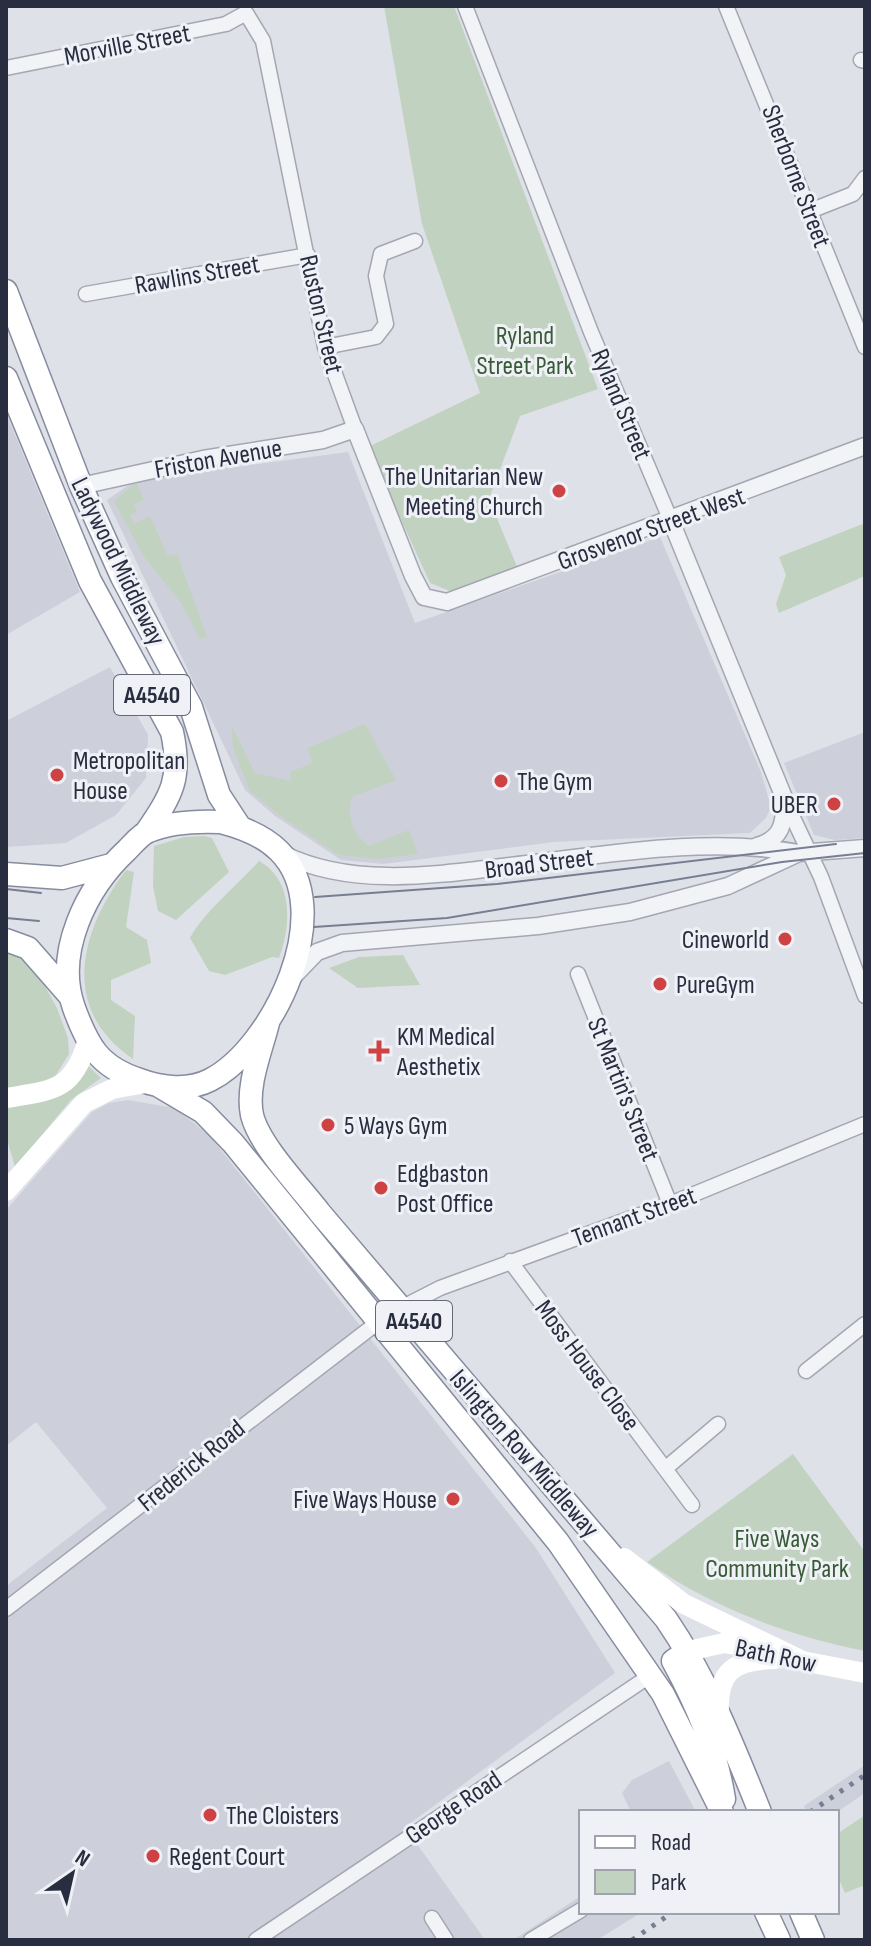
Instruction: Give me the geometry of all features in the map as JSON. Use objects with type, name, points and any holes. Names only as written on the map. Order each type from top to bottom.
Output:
[{"type":"highway","name":"Ladywood Middleway","points":[[6,291],[81,486],[122,577],[191,707],[219,795],[240,827]]},
{"type":"highway","name":"Ladywood Middleway","points":[[6,378],[53,496],[106,613],[172,732],[178,759],[175,781],[147,831]]},
{"type":"highway","points":[[53,496],[81,486]]},
{"type":"highway","name":"A4540","points":[[204,821],[240,827],[282,853],[301,898],[304,920],[290,981],[268,1023],[245,1056],[210,1081],[186,1087],[153,1084],[105,1063],[87,1043],[70,996],[69,959],[76,928],[92,893],[111,865],[147,831],[204,821]]},
{"type":"highway","points":[[6,874],[62,878],[111,865]]},
{"type":"highway","points":[[6,940],[28,948],[70,996]]},
{"type":"highway","name":"Islington Row Middleway","points":[[268,1023],[254,1078],[252,1116],[266,1143],[320,1213],[583,1519],[688,1651],[759,1810]]},
{"type":"highway","name":"Islington Row Middleway","points":[[153,1084],[210,1117],[558,1542],[651,1675],[723,1810]]},
{"type":"highway","points":[[688,1651],[673,1661],[700,1713],[715,1754],[724,1810]]},
{"type":"highway","points":[[767,1914],[779,1940]]},
{"type":"highway","points":[[802,1914],[813,1940]]},
{"type":"main road","points":[[6,1098],[54,1089],[71,1079],[80,1065],[87,1043]]},
{"type":"main road","points":[[6,1191],[84,1103],[112,1089],[153,1084]]},
{"type":"main road","points":[[583,1519],[642,1575],[684,1604],[807,1663]]},
{"type":"main road","name":"Bath Row","points":[[688,1651],[724,1643],[754,1646],[807,1663],[865,1673]]},
{"type":"main road","points":[[719,1715],[721,1682],[739,1664],[774,1659],[807,1663]]},
{"type":"street","name":"Ryland Street","points":[[465,6],[591,332],[785,800]]},
{"type":"street","name":"Sherborne Street","points":[[726,6],[752,63],[865,347]]},
{"type":"street","name":"Morville Street","points":[[6,68],[226,24],[247,9]]},
{"type":"street","name":"Ruston Street","points":[[247,9],[263,41],[325,347],[413,576],[424,597],[434,601]]},
{"type":"street","points":[[810,211],[853,194],[865,178]]},
{"type":"street","points":[[325,347],[376,337],[386,324],[376,276],[381,254],[415,241]]},
{"type":"street","name":"Rawlins Street","points":[[86,294],[308,255]]},
{"type":"street","name":"Friston Avenue","points":[[81,486],[203,459],[323,440],[355,429]]},
{"type":"street","name":"Grosvenor Street West","points":[[434,601],[447,602],[671,521],[865,446]]},
{"type":"street","points":[[755,846],[772,842],[782,829],[785,800]]},
{"type":"street","points":[[785,800],[804,853],[865,996]]},
{"type":"street","name":"Broad Street","points":[[282,853],[326,872],[404,874],[455,873],[651,849],[755,846],[804,853],[865,848]]},
{"type":"street","points":[[290,981],[317,952],[342,943],[538,926],[630,912],[728,886],[804,853]]},
{"type":"street","name":"St Martin's Street","points":[[578,974],[670,1204]]},
{"type":"street","name":"Tennant Street","points":[[403,1307],[440,1288],[670,1204],[865,1124]]},
{"type":"street","name":"Moss House Close","points":[[510,1261],[692,1505]]},
{"type":"street","name":"Frederick Road","points":[[6,1609],[377,1323]]},
{"type":"street","points":[[806,1371],[865,1324]]},
{"type":"street","points":[[666,1468],[718,1424]]},
{"type":"street","name":"George Road","points":[[256,1940],[651,1675]]},
{"type":"street","points":[[531,1940],[579,1911]]},
{"type":"street","points":[[432,1918],[446,1940]]},
{"type":"shaded area","points":[[6,413],[80,592],[6,635]]},
{"type":"shaded area","points":[[348,452],[415,623],[660,537],[761,772],[771,807],[766,818],[750,833],[554,842],[384,864],[341,860],[275,816],[245,790],[107,500],[136,480]]},
{"type":"shaded area","points":[[110,667],[148,735],[146,778],[116,815],[66,843],[6,847],[6,721]]},
{"type":"shaded area","points":[[865,732],[865,838],[835,840],[814,835],[784,763]]},
{"type":"shaded area","points":[[128,1100],[175,1108],[210,1136],[536,1548],[615,1673],[405,1827],[485,1940],[6,1940],[6,1586],[107,1508],[36,1422],[6,1446],[6,1210],[92,1112],[109,1103]]},
{"type":"shaded area","points":[[669,1761],[695,1810],[630,1810],[622,1793],[632,1780]]},
{"type":"shaded area","points":[[865,1765],[865,1793],[839,1811],[806,1810],[804,1806]]},
{"type":"shaded area","points":[[579,1897],[579,1914],[639,1914],[597,1940],[513,1940]]},
{"type":"green space","name":"Ryland Street Park","points":[[384,6],[454,6],[598,389],[520,416],[489,499],[518,569],[450,591],[430,583],[368,447],[480,393],[422,224]]},
{"type":"green space","points":[[136,482],[144,500],[134,504],[137,512],[130,515],[134,524],[150,516],[168,556],[177,554],[207,637],[200,639],[181,603],[144,557],[114,501]]},
{"type":"green space","points":[[865,523],[865,576],[779,613],[776,604],[786,575],[779,557]]},
{"type":"green space","points":[[365,724],[396,780],[352,797],[352,824],[369,846],[409,830],[418,854],[378,859],[339,855],[279,815],[250,791],[233,748],[232,726],[255,773],[291,781],[290,772],[313,763],[307,748]]},
{"type":"green space","points":[[184,837],[212,838],[229,872],[176,920],[158,911],[153,886],[154,846]]},
{"type":"green space","points":[[259,861],[279,880],[287,905],[286,932],[279,958],[272,957],[225,975],[209,971],[190,938],[212,909]]},
{"type":"green space","points":[[126,870],[134,872],[126,927],[147,940],[151,963],[111,980],[111,1000],[135,1016],[133,1059],[110,1039],[94,1017],[86,993],[84,969],[88,943],[97,918]]},
{"type":"green space","points":[[6,950],[31,961],[57,1008],[68,1038],[69,1054],[53,1080],[6,1090]]},
{"type":"green space","points":[[403,955],[420,985],[358,988],[329,968],[359,957]]},
{"type":"green space","points":[[85,1063],[101,1078],[71,1100],[15,1167],[6,1136],[6,1109],[48,1099]]},
{"type":"green space","name":"Five Ways Community Park","points":[[793,1454],[865,1552],[865,1651],[807,1637],[751,1618],[698,1593],[647,1562]]},
{"type":"green space","points":[[865,1815],[865,1885],[845,1893],[839,1880],[839,1833]]},
{"type":"tram line","points":[[315,897],[497,884],[836,844]]},
{"type":"tram line","points":[[314,927],[447,918],[782,862],[865,853]]},
{"type":"tram line","points":[[6,889],[41,893]]},
{"type":"tram line","points":[[6,918],[39,921]]},
{"type":"railway","points":[[813,1810],[865,1775]]},
{"type":"railway","points":[[632,1940],[670,1914]]},
{"type":"place","name":"The Unitarian New Meeting Church","points":[[559,491]]},
{"type":"place","name":"Metropolitan House","points":[[57,775]]},
{"type":"place","name":"The Gym","points":[[501,781]]},
{"type":"place","name":"UBER","points":[[834,804]]},
{"type":"place","name":"Cineworld","points":[[785,939]]},
{"type":"place","name":"PureGym","points":[[660,984]]},
{"type":"place","name":"KM Medical Aesthetix","points":[[379,1051]]},
{"type":"place","name":"5 Ways Gym","points":[[328,1125]]},
{"type":"place","name":"Edgbaston Post Office","points":[[381,1188]]},
{"type":"place","name":"Five Ways House","points":[[453,1499]]},
{"type":"place","name":"The Cloisters","points":[[210,1815]]},
{"type":"place","name":"Regent Court","points":[[153,1856]]}]
